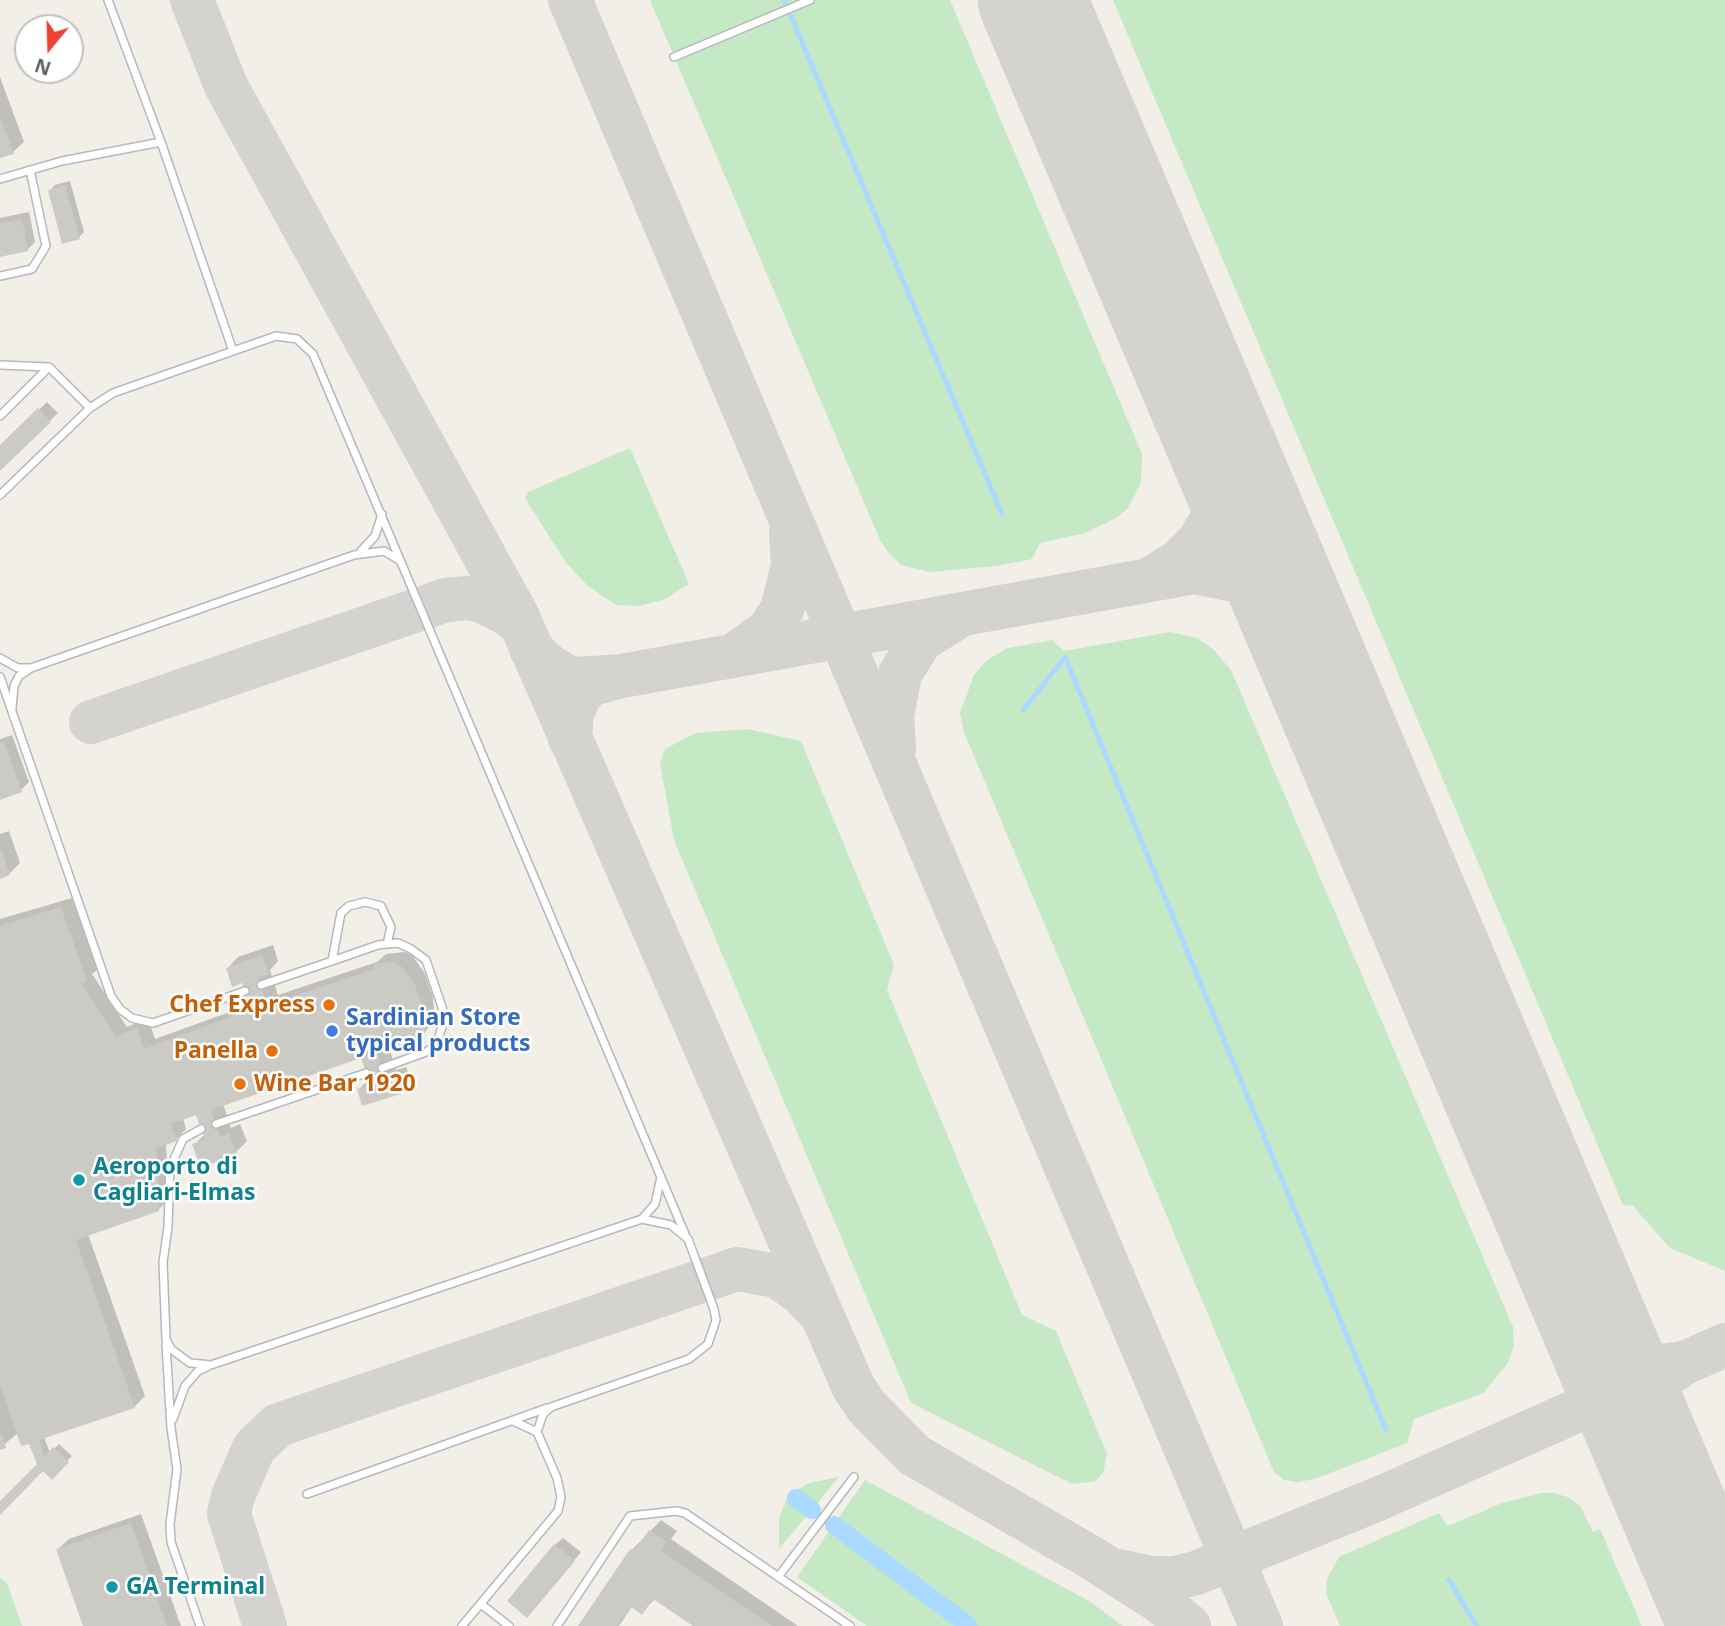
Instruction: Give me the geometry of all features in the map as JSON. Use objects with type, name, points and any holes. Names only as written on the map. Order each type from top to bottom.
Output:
[{"type":"lane","points":[[108,0],[233,351]]},
{"type":"lane","points":[[674,57],[810,0]]},
{"type":"lane","points":[[0,179],[160,142]]},
{"type":"lane","points":[[0,276],[32,269],[46,246],[30,170]]},
{"type":"lane","points":[[0,495],[90,408],[113,393],[276,336],[287,336],[306,345],[335,403],[403,563],[688,1240],[714,1309],[716,1320],[708,1344],[689,1359],[307,1494]]},
{"type":"lane","points":[[0,365],[49,367],[90,408]]},
{"type":"lane","points":[[0,416],[49,367]]},
{"type":"lane","points":[[11,710],[14,686],[19,676],[32,668],[354,555],[369,546],[382,514]]},
{"type":"lane","points":[[354,555],[384,551],[403,563]]},
{"type":"lane","points":[[0,658],[18,668],[32,668]]},
{"type":"lane","points":[[0,677],[111,996],[120,1009],[132,1018],[153,1023],[245,990]]},
{"type":"lane","points":[[332,961],[341,913],[349,906],[365,902],[381,905],[391,927],[387,944]]},
{"type":"lane","points":[[261,985],[387,944],[398,943],[411,949],[426,960],[443,1010],[443,1024],[436,1045],[426,1052],[382,1068]]},
{"type":"lane","points":[[216,1124],[366,1073]]},
{"type":"lane","points":[[200,1626],[171,1542],[170,1524],[177,1469],[171,1428],[163,1262],[168,1227],[170,1168],[183,1139],[201,1129]]},
{"type":"lane","points":[[171,1428],[175,1407],[186,1385],[198,1371],[642,1219],[655,1204],[661,1176]]},
{"type":"lane","points":[[642,1219],[671,1225],[681,1231],[688,1240]]},
{"type":"lane","points":[[166,1339],[171,1349],[190,1363],[211,1365]]},
{"type":"lane","points":[[537,1432],[543,1414],[551,1406]]},
{"type":"lane","points":[[462,1626],[558,1511],[561,1497],[557,1478],[537,1432],[512,1420]]},
{"type":"lane","points":[[778,1577],[854,1477]]},
{"type":"lane","points":[[557,1626],[630,1516],[685,1513],[850,1626]]},
{"type":"lane","points":[[481,1604],[509,1626]]},
{"type":"green space","points":[[650,0],[950,0],[1142,454],[1141,483],[1128,508],[1118,517],[1085,533],[1040,543],[1032,559],[996,566],[929,572],[901,565],[889,553],[881,542]]},
{"type":"green space","points":[[1113,0],[1725,0],[1725,1271],[1670,1248],[1633,1206],[1623,1205]]},
{"type":"green space","points":[[630,448],[689,584],[663,600],[639,606],[616,605],[588,586],[566,563],[525,498],[528,492]]},
{"type":"green space","points":[[1170,632],[1197,638],[1213,649],[1231,670],[1513,1327],[1514,1346],[1508,1363],[1483,1393],[1414,1419],[1407,1443],[1315,1479],[1297,1482],[1284,1480],[1274,1472],[964,732],[960,713],[974,675],[987,660],[1008,648],[1052,640],[1064,651]]},
{"type":"green space","points":[[747,729],[801,741],[894,965],[887,990],[1022,1315],[1056,1331],[1107,1454],[1103,1473],[1096,1481],[1073,1484],[911,1403],[674,840],[660,763],[665,749],[696,733]]},
{"type":"green space","points":[[839,1477],[779,1549],[779,1519],[788,1495],[809,1483]]},
{"type":"green space","points":[[865,1480],[1089,1601],[1123,1626],[867,1626],[797,1577]]},
{"type":"green space","points":[[1541,1493],[1555,1493],[1570,1498],[1580,1506],[1593,1532],[1600,1529],[1642,1626],[1340,1626],[1326,1593],[1327,1579],[1339,1557],[1439,1513],[1448,1526],[1502,1503]]},
{"type":"green space","points":[[0,1578],[7,1583],[22,1626],[0,1626]]},
{"type":"building","points":[[0,117],[14,154],[0,158]]},
{"type":"building","points":[[65,185],[80,239],[62,244],[48,190]]},
{"type":"building","points":[[22,219],[28,251],[0,257],[0,223]]},
{"type":"building","points":[[38,408],[51,422],[0,471],[0,445]]},
{"type":"building","points":[[4,742],[22,792],[0,800],[0,743]]},
{"type":"building","points":[[0,847],[10,875],[0,879]]},
{"type":"building","name":"Aeroporto di Cagliari-Elmas","points":[[61,907],[87,982],[81,983],[116,1037],[137,1028],[144,1049],[252,1009],[242,983],[232,987],[226,968],[262,955],[269,974],[258,977],[267,1005],[375,969],[374,964],[394,962],[402,967],[415,985],[423,1008],[425,1031],[420,1041],[405,1049],[403,1045],[377,1053],[386,1079],[396,1076],[401,1094],[362,1106],[357,1089],[370,1084],[361,1058],[211,1110],[220,1137],[229,1133],[237,1154],[201,1168],[192,1144],[205,1140],[196,1115],[171,1124],[177,1141],[156,1148],[159,1211],[76,1240],[135,1408],[39,1440],[44,1456],[53,1447],[69,1462],[52,1480],[43,1471],[0,1515],[0,1501],[37,1464],[29,1444],[21,1446],[0,1384],[0,926]]},
{"type":"building","points":[[0,1430],[6,1448],[0,1450]]},
{"type":"building","name":"GA Terminal","points":[[131,1523],[167,1626],[83,1626],[56,1549]]},
{"type":"building","points":[[649,1530],[667,1542],[661,1551],[772,1626],[693,1626],[653,1599],[642,1615],[630,1606],[617,1626],[578,1626],[630,1549],[634,1551]]},
{"type":"building","points":[[554,1544],[575,1561],[527,1618],[507,1601]]},
{"type":"waterway","points":[[784,0],[786,5]]},
{"type":"waterway","points":[[790,14],[1002,514]]},
{"type":"waterway","points":[[1023,710],[1065,657],[1386,1430]]},
{"type":"waterway","points":[[796,1498],[812,1510]]},
{"type":"waterway","points":[[834,1525],[969,1626]]},
{"type":"waterway","points":[[1449,1580],[1477,1626]]},
{"type":"taxiway","points":[[192,0],[226,86],[517,615],[853,1386],[866,1406],[914,1455],[1092,1558],[1159,1601],[1189,1626]]},
{"type":"taxiway","points":[[570,0],[1261,1626]]},
{"type":"taxiway","points":[[1153,577],[1178,562],[1199,541],[1216,513],[1222,481],[1217,448],[1197,388]]},
{"type":"taxiway","points":[[733,656],[768,631],[782,610],[793,565],[791,533]]},
{"type":"taxiway","points":[[622,676],[1194,572],[1243,582],[1268,596],[1288,615],[1320,676]]},
{"type":"taxiway","points":[[91,722],[446,600],[467,598],[482,601],[510,615],[521,625]]},
{"type":"taxiway","points":[[894,748],[892,716],[900,674],[921,640],[953,620]]},
{"type":"taxiway","points":[[531,649],[549,666],[567,677],[576,679],[622,676],[592,684],[581,693],[572,713],[570,739]]},
{"type":"taxiway","points":[[265,1626],[229,1514],[233,1496],[254,1448],[278,1425],[737,1269],[777,1276],[801,1293],[816,1309]]},
{"type":"taxiway","points":[[1592,1318],[1615,1349],[1626,1356],[1661,1366],[1683,1363]]},
{"type":"taxiway","points":[[1119,1571],[1150,1578],[1175,1578],[1196,1573],[1378,1499],[1725,1345]]},
{"type":"taxiway","points":[[1663,1485],[1645,1422],[1657,1386],[1667,1374],[1679,1367]]},
{"type":"runway","points":[[1032,0],[1723,1626]]},
{"type":"place","name":"Chef Express","points":[[329,1005]]},
{"type":"place","name":"Sardinian Store typical products","points":[[332,1031]]},
{"type":"place","name":"Panella","points":[[272,1051]]},
{"type":"place","name":"Wine Bar 1920","points":[[240,1084]]},
{"type":"place","name":"Aeroporto di Cagliari-Elmas","points":[[79,1180]]},
{"type":"place","name":"GA Terminal","points":[[112,1587]]}]
